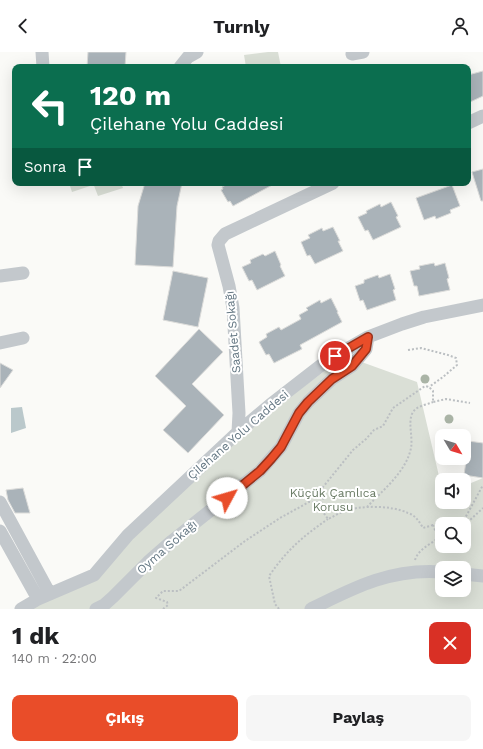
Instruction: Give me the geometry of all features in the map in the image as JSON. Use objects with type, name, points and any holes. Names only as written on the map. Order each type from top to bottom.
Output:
[{"type":"street","points":[[42,52],[43,64]]},
{"type":"street","points":[[182,64],[188,57],[197,52]]},
{"type":"street","points":[[471,122],[483,116]]},
{"type":"street","name":"Saadet Sokağı","points":[[238,432],[238,384],[233,308],[229,286],[218,245],[219,241],[225,234],[327,186]]},
{"type":"street","points":[[0,276],[23,273]]},
{"type":"street","name":"Çilehane Yolu Caddesi","points":[[21,609],[94,575],[128,535],[238,432],[312,372],[347,348],[368,337],[418,318],[483,305]]},
{"type":"street","name":"Oyma Sokağı","points":[[96,609],[104,605],[113,597],[148,562],[172,541],[260,471],[281,447],[299,413],[308,402],[332,379],[352,366],[366,349],[368,337]]},
{"type":"street","points":[[0,343],[23,338]]},
{"type":"street","points":[[347,348],[354,348],[356,352],[352,366]]},
{"type":"street","points":[[0,502],[44,597]]},
{"type":"street","points":[[0,531],[44,597]]},
{"type":"street","points":[[311,609],[372,581],[410,571],[435,572]]},
{"type":"street","points":[[471,575],[483,576]]},
{"type":"path","points":[[328,519],[323,512],[321,502],[324,497],[323,487],[353,450],[374,430],[383,426],[393,408],[425,386],[429,387],[457,364],[456,358],[448,355],[421,348],[408,350]]},
{"type":"path","points":[[429,387],[433,391],[433,402]]},
{"type":"path","points":[[367,507],[401,471],[411,448],[412,414],[417,408],[446,399],[470,403]]},
{"type":"path","points":[[466,517],[483,485]]},
{"type":"path","points":[[163,609],[168,605],[168,602],[156,598],[163,591],[180,591],[245,541],[280,518],[309,502],[321,502]]},
{"type":"path","points":[[279,609],[275,604],[269,576],[283,557],[300,540],[328,519],[342,511],[359,507],[393,509],[408,513],[418,520],[424,528],[433,525],[437,539],[426,546],[417,555],[415,560],[416,571]]},
{"type":"path","points":[[471,519],[483,508]]},
{"type":"green space","points":[[278,52],[280,64],[246,64],[244,55]]},
{"type":"green space","points":[[70,186],[90,186],[72,192]]},
{"type":"green space","points":[[94,186],[122,186],[123,188],[98,196]]},
{"type":"green space","name":"Küçük Çamlıca Korusu","points":[[345,356],[417,382],[435,459],[435,465],[436,465],[438,473],[435,473],[435,509],[471,509],[471,483],[483,478],[483,609],[29,609],[99,578],[133,535],[265,415]]},
{"type":"shaded area","points":[[22,407],[26,428],[11,433],[11,408]]},
{"type":"building","points":[[88,52],[126,52],[125,64],[87,64]]},
{"type":"building","points":[[483,71],[483,96],[471,102],[471,74]]},
{"type":"building","points":[[483,169],[483,201],[481,201],[472,172]]},
{"type":"building","points":[[144,186],[181,186],[177,206],[173,267],[135,265],[138,206]]},
{"type":"building","points":[[270,186],[233,206],[230,201],[228,202],[221,190],[223,189],[222,187]]},
{"type":"building","points":[[452,186],[460,206],[450,210],[451,213],[436,219],[435,216],[424,220],[416,198]]},
{"type":"building","points":[[391,202],[398,216],[396,217],[401,227],[373,240],[368,230],[365,231],[358,217],[380,204],[381,207]]},
{"type":"building","points":[[333,227],[343,251],[315,264],[310,255],[307,256],[301,242],[310,238],[308,235],[322,228],[323,231]]},
{"type":"building","points":[[275,251],[285,276],[257,290],[252,280],[249,281],[242,267],[251,263],[250,260],[263,254],[265,256]]},
{"type":"building","points":[[434,263],[435,266],[445,263],[449,278],[447,279],[450,290],[419,296],[417,286],[414,286],[410,271],[420,269],[419,266]]},
{"type":"building","points":[[173,271],[208,278],[198,327],[163,320]]},
{"type":"building","points":[[390,274],[395,289],[393,290],[396,300],[367,310],[363,300],[360,301],[355,286],[364,283],[364,280],[378,275],[379,278]]},
{"type":"building","points":[[331,298],[342,322],[300,345],[302,349],[274,363],[269,354],[266,355],[259,342],[267,337],[266,334],[279,327],[281,330],[301,319],[299,315],[308,310],[306,308],[320,300],[321,303]]},
{"type":"building","points":[[199,329],[223,352],[192,384],[224,415],[188,453],[163,430],[186,406],[155,376]]},
{"type":"building","points":[[0,363],[13,370],[0,388]]},
{"type":"building","points":[[471,441],[483,443],[483,478],[471,476],[471,473],[464,473],[465,465],[471,465]]},
{"type":"building","points":[[23,488],[30,513],[15,513],[8,500],[6,490]]},
{"type":"route","points":[[227,498],[260,471],[271,459],[281,447],[288,431],[299,413],[308,402],[332,379],[352,366],[366,349],[368,337],[335,356]]}]
